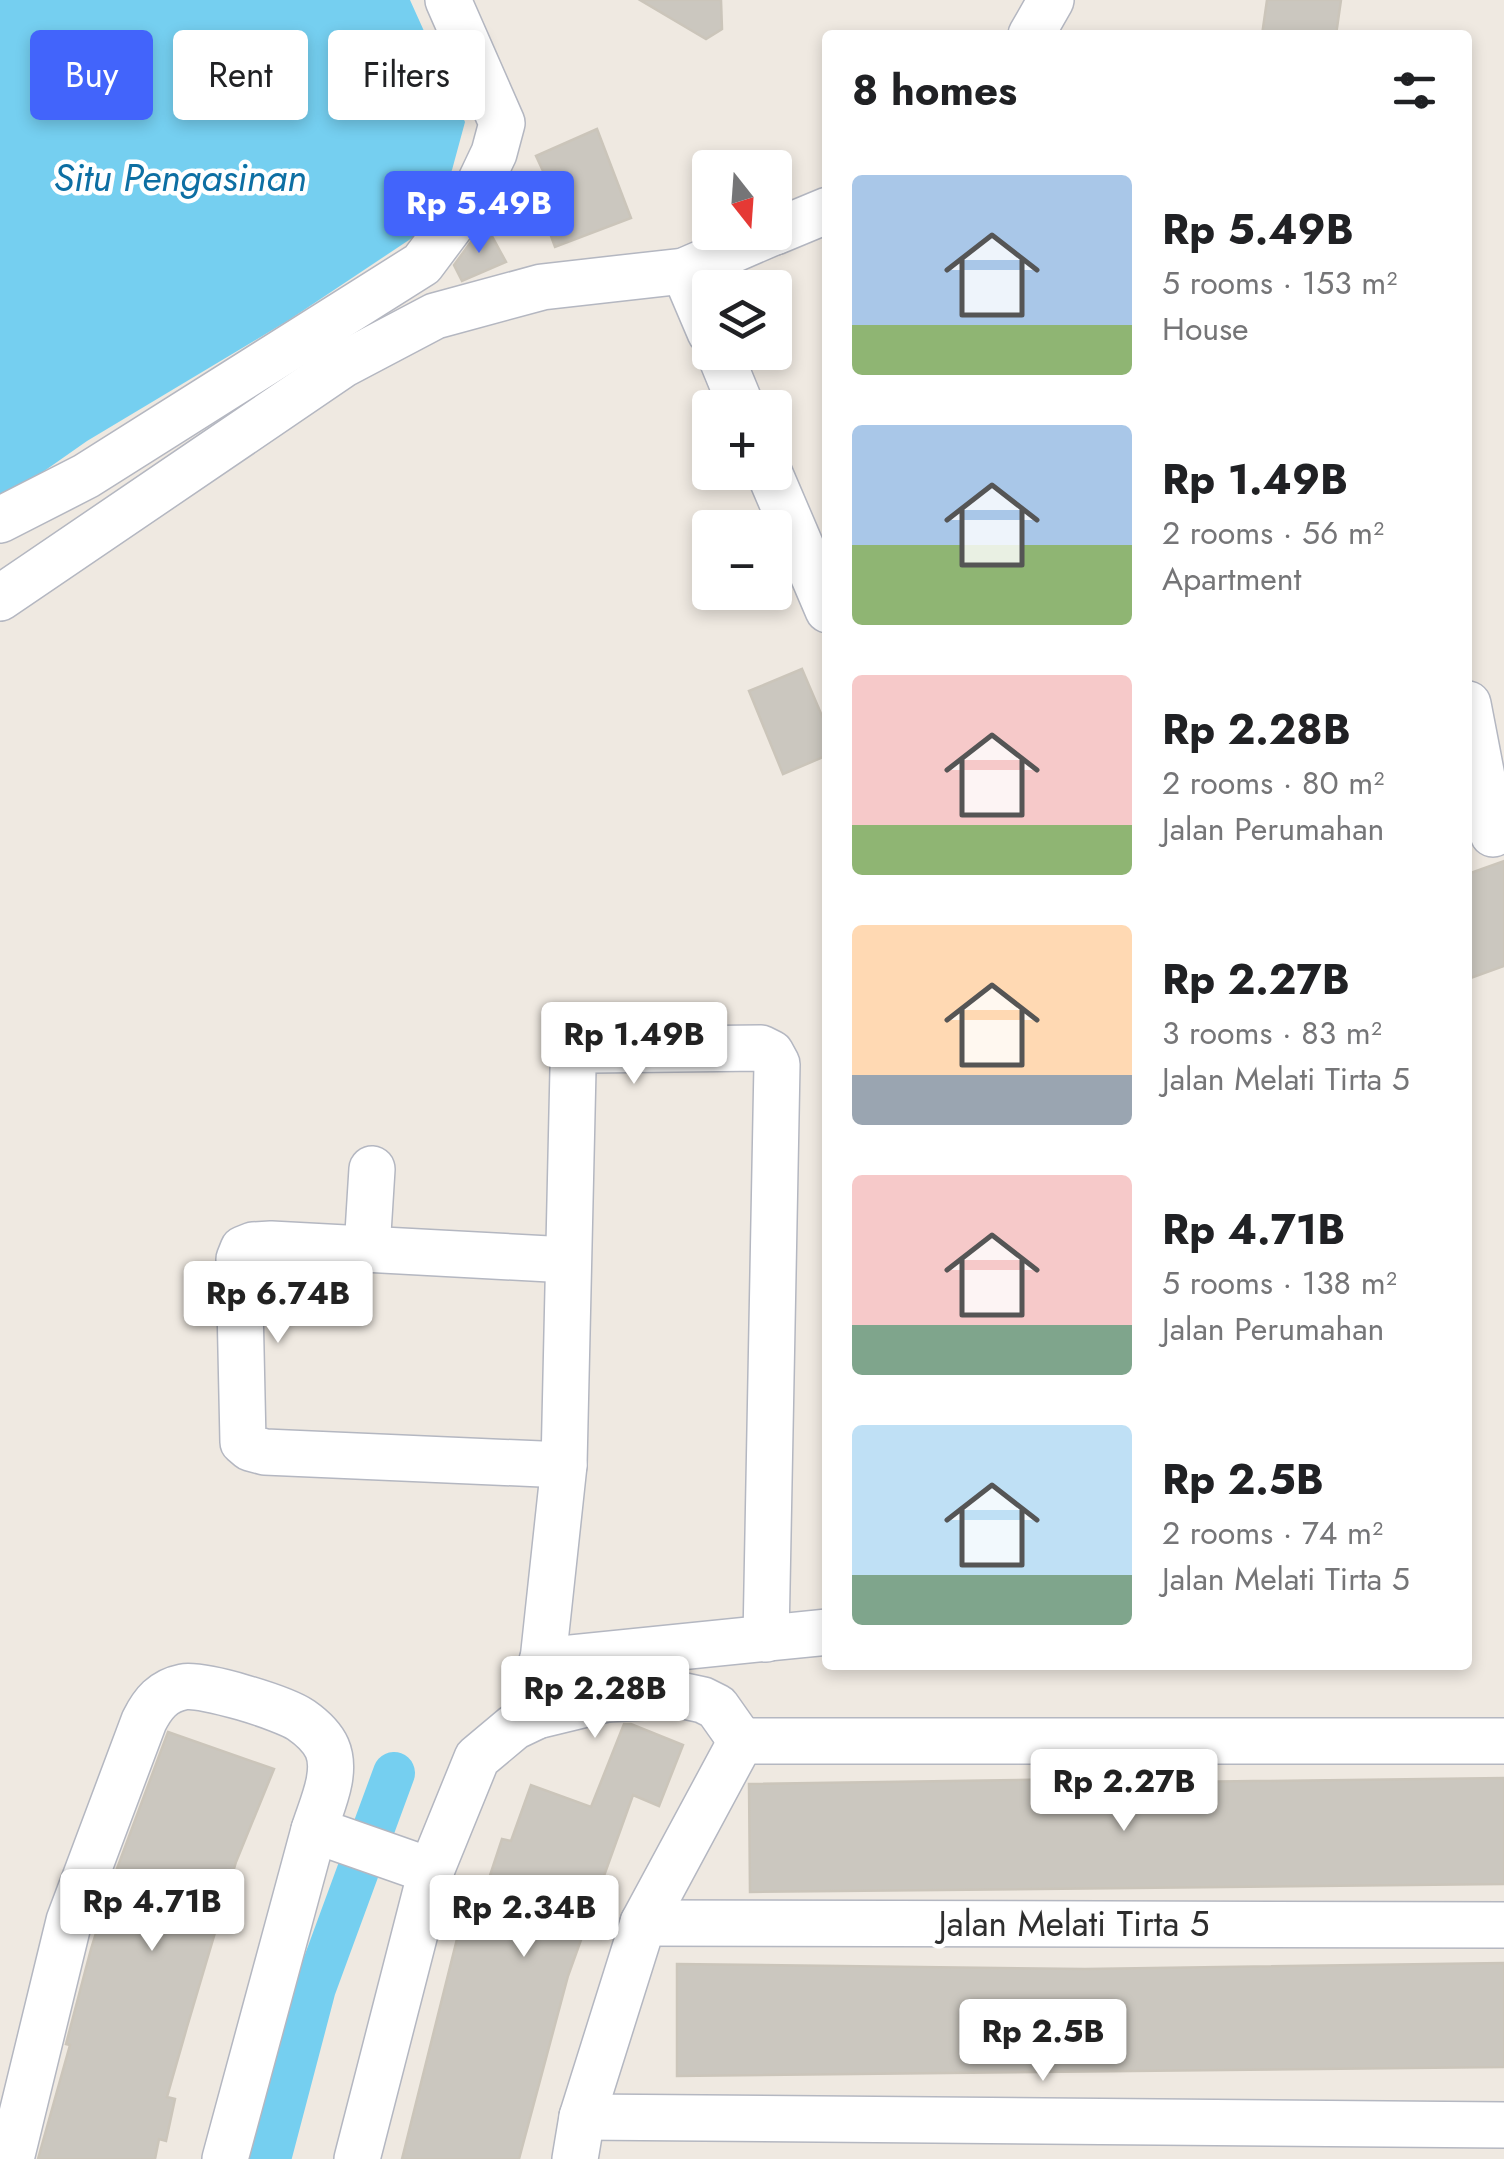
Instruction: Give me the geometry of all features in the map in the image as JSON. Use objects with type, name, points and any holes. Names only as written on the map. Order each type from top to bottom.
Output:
[{"type":"street","points":[[0,520],[86,476],[422,264],[475,193],[494,153],[502,123],[448,0]]},
{"type":"street","points":[[1034,30],[1051,0]]},
{"type":"street","points":[[792,225],[822,212]]},
{"type":"street","points":[[0,598],[344,364],[435,316],[542,287],[684,271],[733,250]]},
{"type":"street","points":[[684,271],[692,290]]},
{"type":"street","points":[[778,490],[822,596]]},
{"type":"street","points":[[1472,725],[1493,834]]},
{"type":"street","points":[[537,1716],[564,1465],[572,1069],[577,1056],[590,1050],[761,1048],[771,1053],[777,1064],[766,1639]]},
{"type":"street","points":[[367,1250],[372,1168]]},
{"type":"street","points":[[564,1465],[265,1452],[250,1448],[243,1442],[238,1259],[243,1249],[271,1244],[568,1260]]},
{"type":"street","points":[[542,1661],[822,1633]]},
{"type":"street","points":[[11,2159],[69,1921],[144,1721],[153,1702],[178,1688],[191,1686],[217,1690],[298,1718],[316,1732],[331,1763],[323,1833],[225,2159]]},
{"type":"street","points":[[357,2159],[419,1866],[477,1758],[514,1727],[537,1716],[607,1699],[680,1695],[717,1707],[741,1741]]},
{"type":"street","points":[[741,1741],[1504,1742]]},
{"type":"street","points":[[741,1741],[643,1923],[578,2138],[1504,2125]]},
{"type":"street","points":[[323,1833],[419,1866]]},
{"type":"street","name":"Jalan Melati Tirta 5","points":[[643,1923],[1504,1925]]},
{"type":"water","name":"Situ Pengasinan","points":[[0,0],[410,0],[424,30],[328,30],[328,120],[464,120],[452,170],[421,232],[289,320],[87,441],[0,502]]},
{"type":"building","points":[[640,0],[721,0],[722,29],[706,39]]},
{"type":"building","points":[[1267,0],[1341,0],[1337,30],[1263,30]]},
{"type":"building","points":[[597,129],[631,218],[555,247],[534,190],[549,184],[536,156]]},
{"type":"building","points":[[487,227],[506,262],[462,281],[454,265],[479,231]]},
{"type":"building","points":[[802,669],[822,716],[822,758],[783,774],[749,691]]},
{"type":"building","points":[[1504,861],[1504,966],[1472,978],[1472,873]]},
{"type":"building","points":[[624,1724],[683,1745],[659,1806],[633,1795],[568,1976],[519,2159],[402,2159],[460,1927],[472,1930],[502,1839],[511,1841],[531,1785],[591,1807]]},
{"type":"building","points":[[168,1732],[274,1769],[236,1862],[187,2027],[167,2097],[175,2099],[166,2141],[159,2139],[155,2159],[38,2159],[70,2045],[66,2044],[91,1949]]},
{"type":"building","points":[[1181,1778],[1181,1782],[1504,1778],[1504,1884],[750,1892],[749,1784]]},
{"type":"building","points":[[1504,1963],[1504,2067],[677,2076],[677,1964],[1085,1969]]},
{"type":"waterway","points":[[270,2159],[315,1988],[394,1773]]}]
